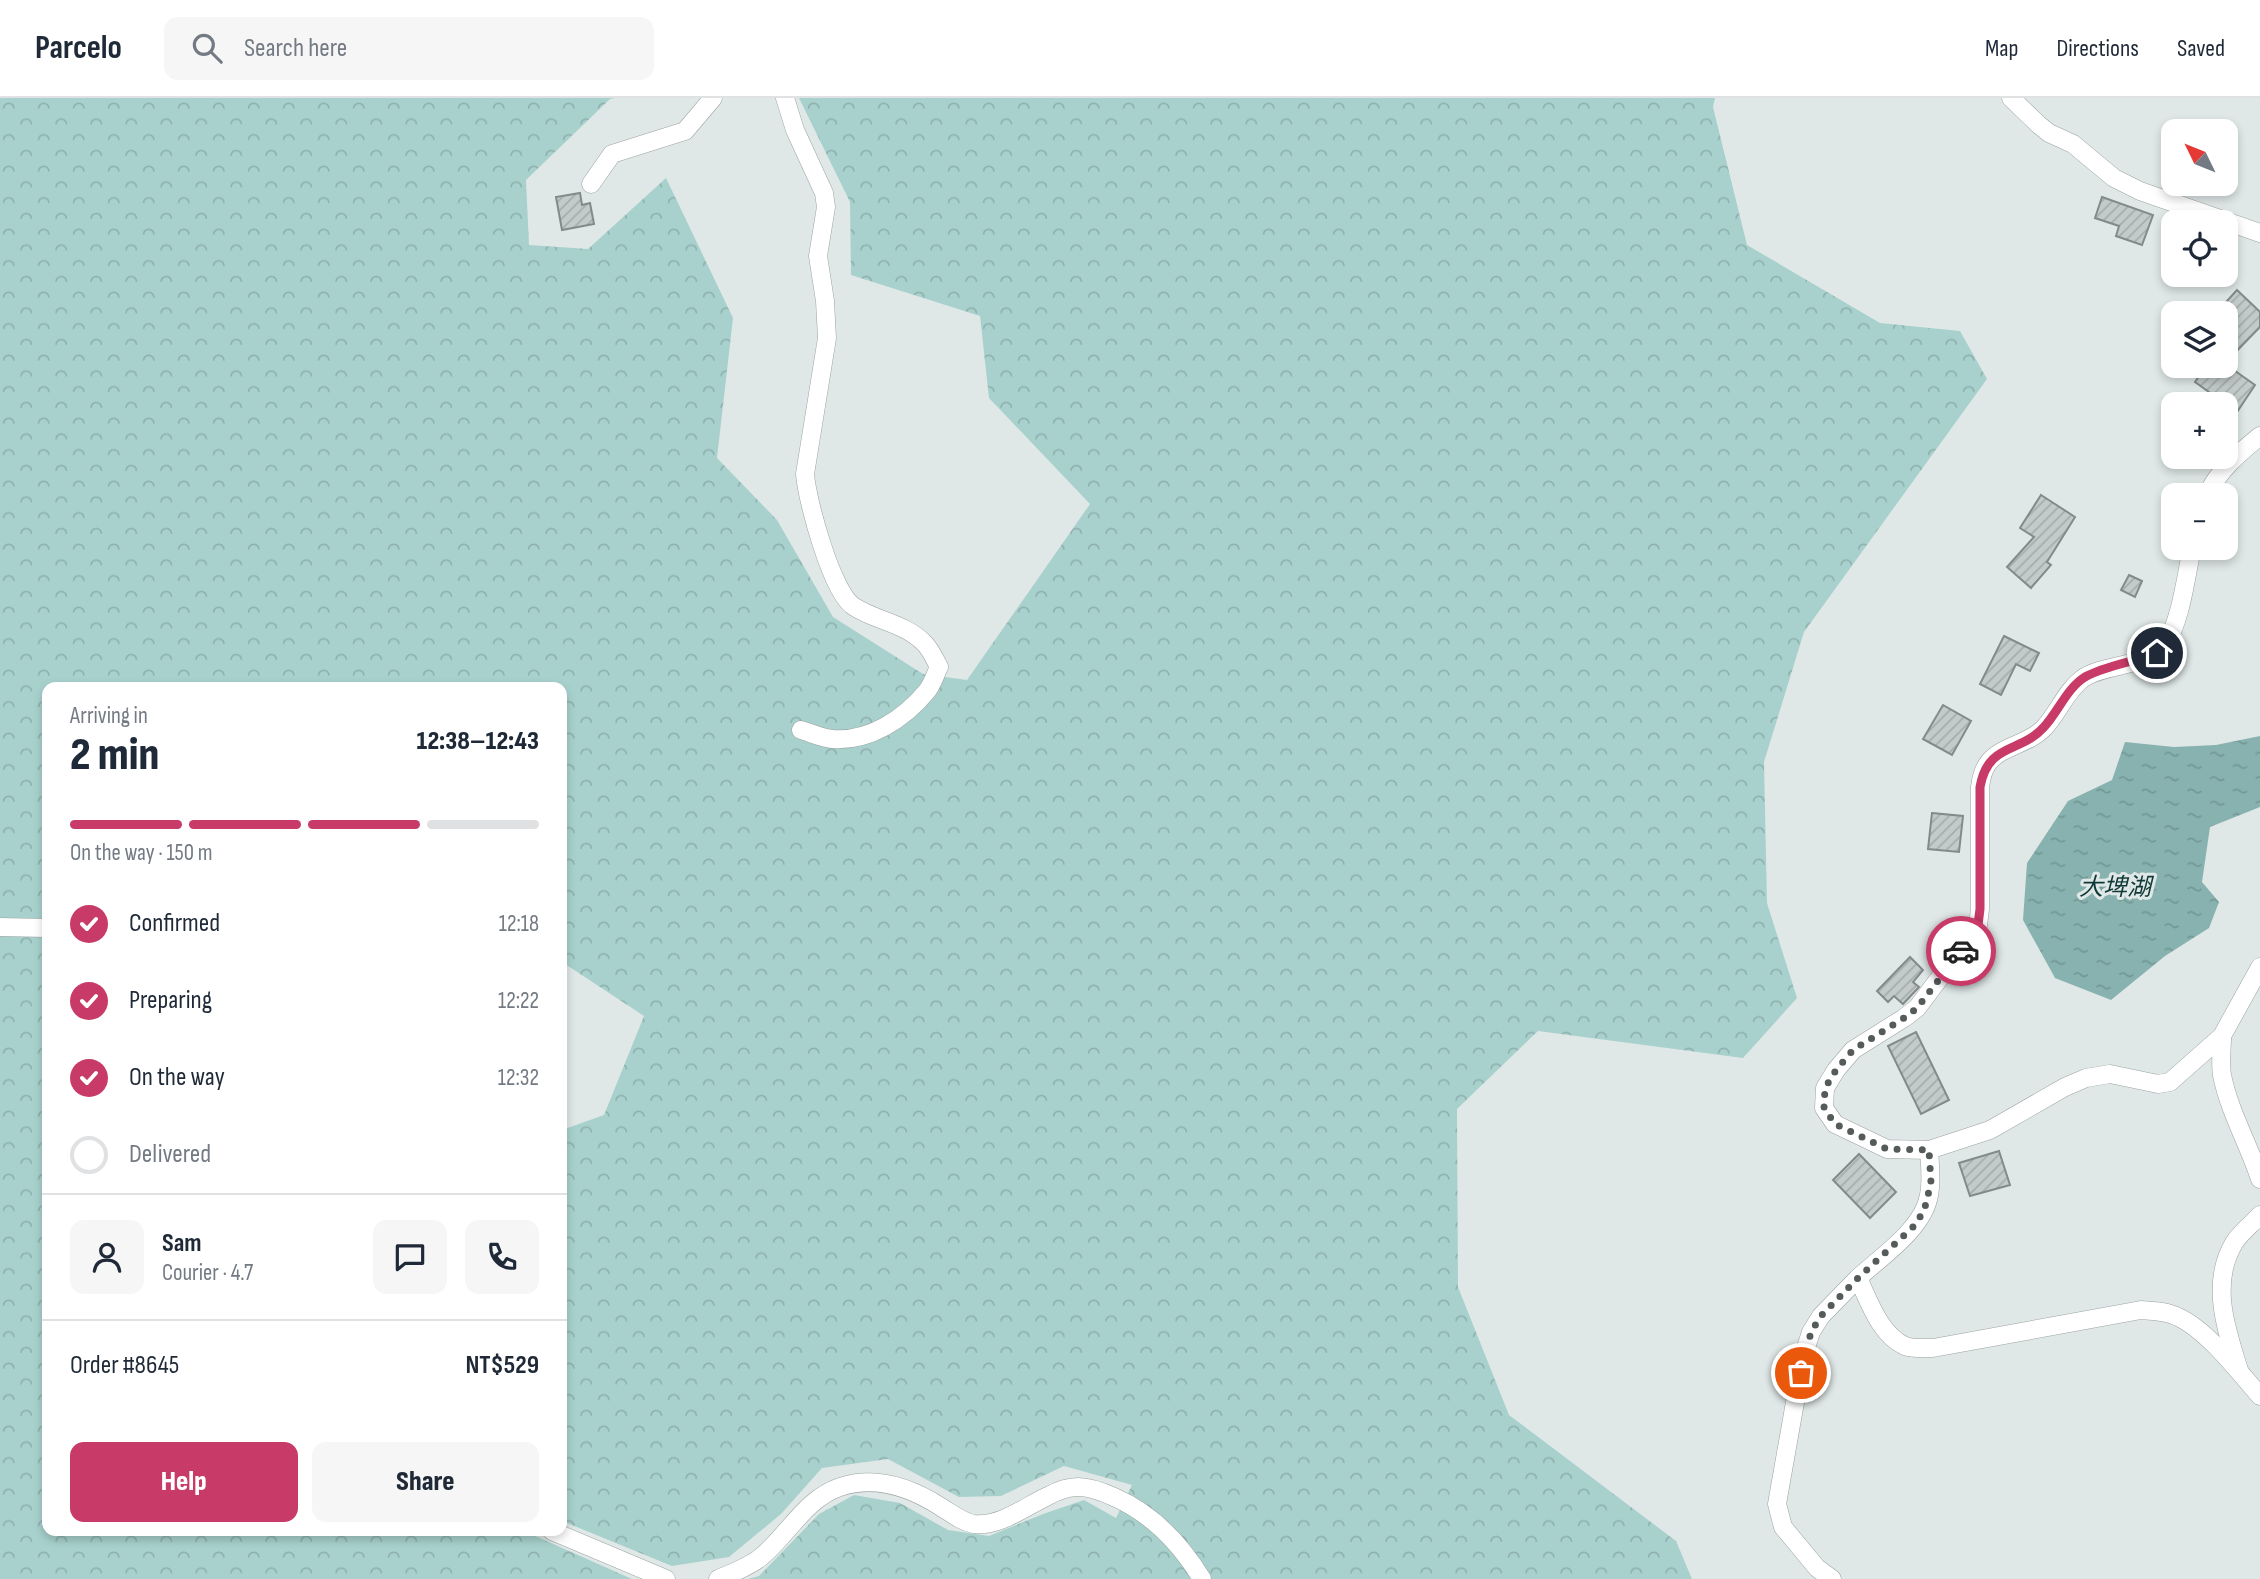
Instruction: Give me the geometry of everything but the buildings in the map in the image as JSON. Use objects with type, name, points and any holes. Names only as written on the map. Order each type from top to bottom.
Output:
[{"type":"lane","points":[[592,184],[612,154],[685,131],[713,98]]},
{"type":"lane","points":[[785,98],[795,130],[824,193],[826,207],[817,256],[825,301],[827,338],[805,474],[806,490],[817,530],[838,586],[850,605],[898,625],[925,643],[939,667],[928,690],[905,713],[888,725],[860,738],[832,739],[801,730]]},
{"type":"lane","points":[[2011,98],[2049,133],[2073,144],[2114,178],[2140,191],[2260,233]]},
{"type":"lane","points":[[2214,483],[2239,454],[2260,436]]},
{"type":"lane","points":[[2189,560],[2175,622],[2165,645],[2157,653],[2083,678],[2042,729],[1989,762],[1982,775],[1980,787],[1978,925],[1917,1008],[1853,1050],[1836,1070],[1825,1088],[1824,1108],[1835,1124],[1887,1149],[1929,1150],[1990,1130],[2085,1078],[2110,1074],[2158,1084],[2170,1082],[2222,1036],[2260,967]]},
{"type":"lane","points":[[0,926],[42,928]]},
{"type":"lane","points":[[2222,1036],[2221,1073],[2260,1179]]},
{"type":"lane","points":[[1832,1579],[1817,1568],[1783,1527],[1777,1504],[1803,1357],[1811,1332],[1821,1316],[1913,1227],[1924,1211],[1931,1183],[1929,1150]]},
{"type":"lane","points":[[2240,1373],[2223,1312],[2221,1291],[2224,1264],[2235,1241],[2260,1215]]},
{"type":"lane","points":[[1858,1278],[1882,1326],[1894,1339],[1907,1347],[1933,1348],[2141,1310],[2177,1316],[2199,1330],[2260,1396]]},
{"type":"lane","points":[[718,1579],[760,1558],[821,1497],[838,1488],[857,1483],[885,1482],[905,1488],[973,1524],[1008,1517],[1062,1490],[1078,1487],[1097,1489],[1135,1506],[1163,1528],[1190,1559],[1202,1579]]},
{"type":"lane","points":[[564,1536],[666,1579]]},
{"type":"green space","points":[[0,98],[615,98],[610,99],[526,180],[529,245],[588,249],[666,178],[733,318],[717,458],[777,520],[833,617],[923,674],[967,680],[1090,504],[989,398],[980,316],[851,275],[850,202],[799,98],[1715,98],[1713,107],[1747,245],[1880,323],[1960,331],[1987,379],[1804,632],[1764,762],[1767,903],[1797,998],[1743,1058],[1538,1031],[1457,1109],[1458,1287],[1509,1415],[1676,1541],[1692,1579],[748,1579],[759,1576],[819,1514],[854,1495],[900,1503],[948,1530],[989,1536],[1084,1500],[1116,1518],[1132,1485],[1064,1466],[1001,1496],[959,1497],[888,1459],[822,1468],[781,1514],[729,1557],[672,1566],[567,1523],[567,1128],[604,1115],[644,1016],[567,965],[567,682],[42,682],[42,1536],[535,1536],[632,1579],[0,1579]]},
{"type":"water","name":"大埤湖","points":[[2260,736],[2260,807],[2210,827],[2202,882],[2219,902],[2209,928],[2165,956],[2111,1000],[2055,978],[2023,920],[2027,863],[2068,801],[2112,780],[2125,742],[2174,747],[2216,745]]},
{"type":"way so far","points":[[1801,1373],[1811,1332],[1821,1316],[1913,1227],[1924,1211],[1931,1183],[1929,1150],[1887,1149],[1835,1124],[1824,1108],[1825,1088],[1853,1050],[1917,1008],[1961,951]]},
{"type":"route","points":[[1961,951],[1978,925],[1980,787],[1982,775],[1989,762],[2042,729],[2083,678],[2157,653]]}]
